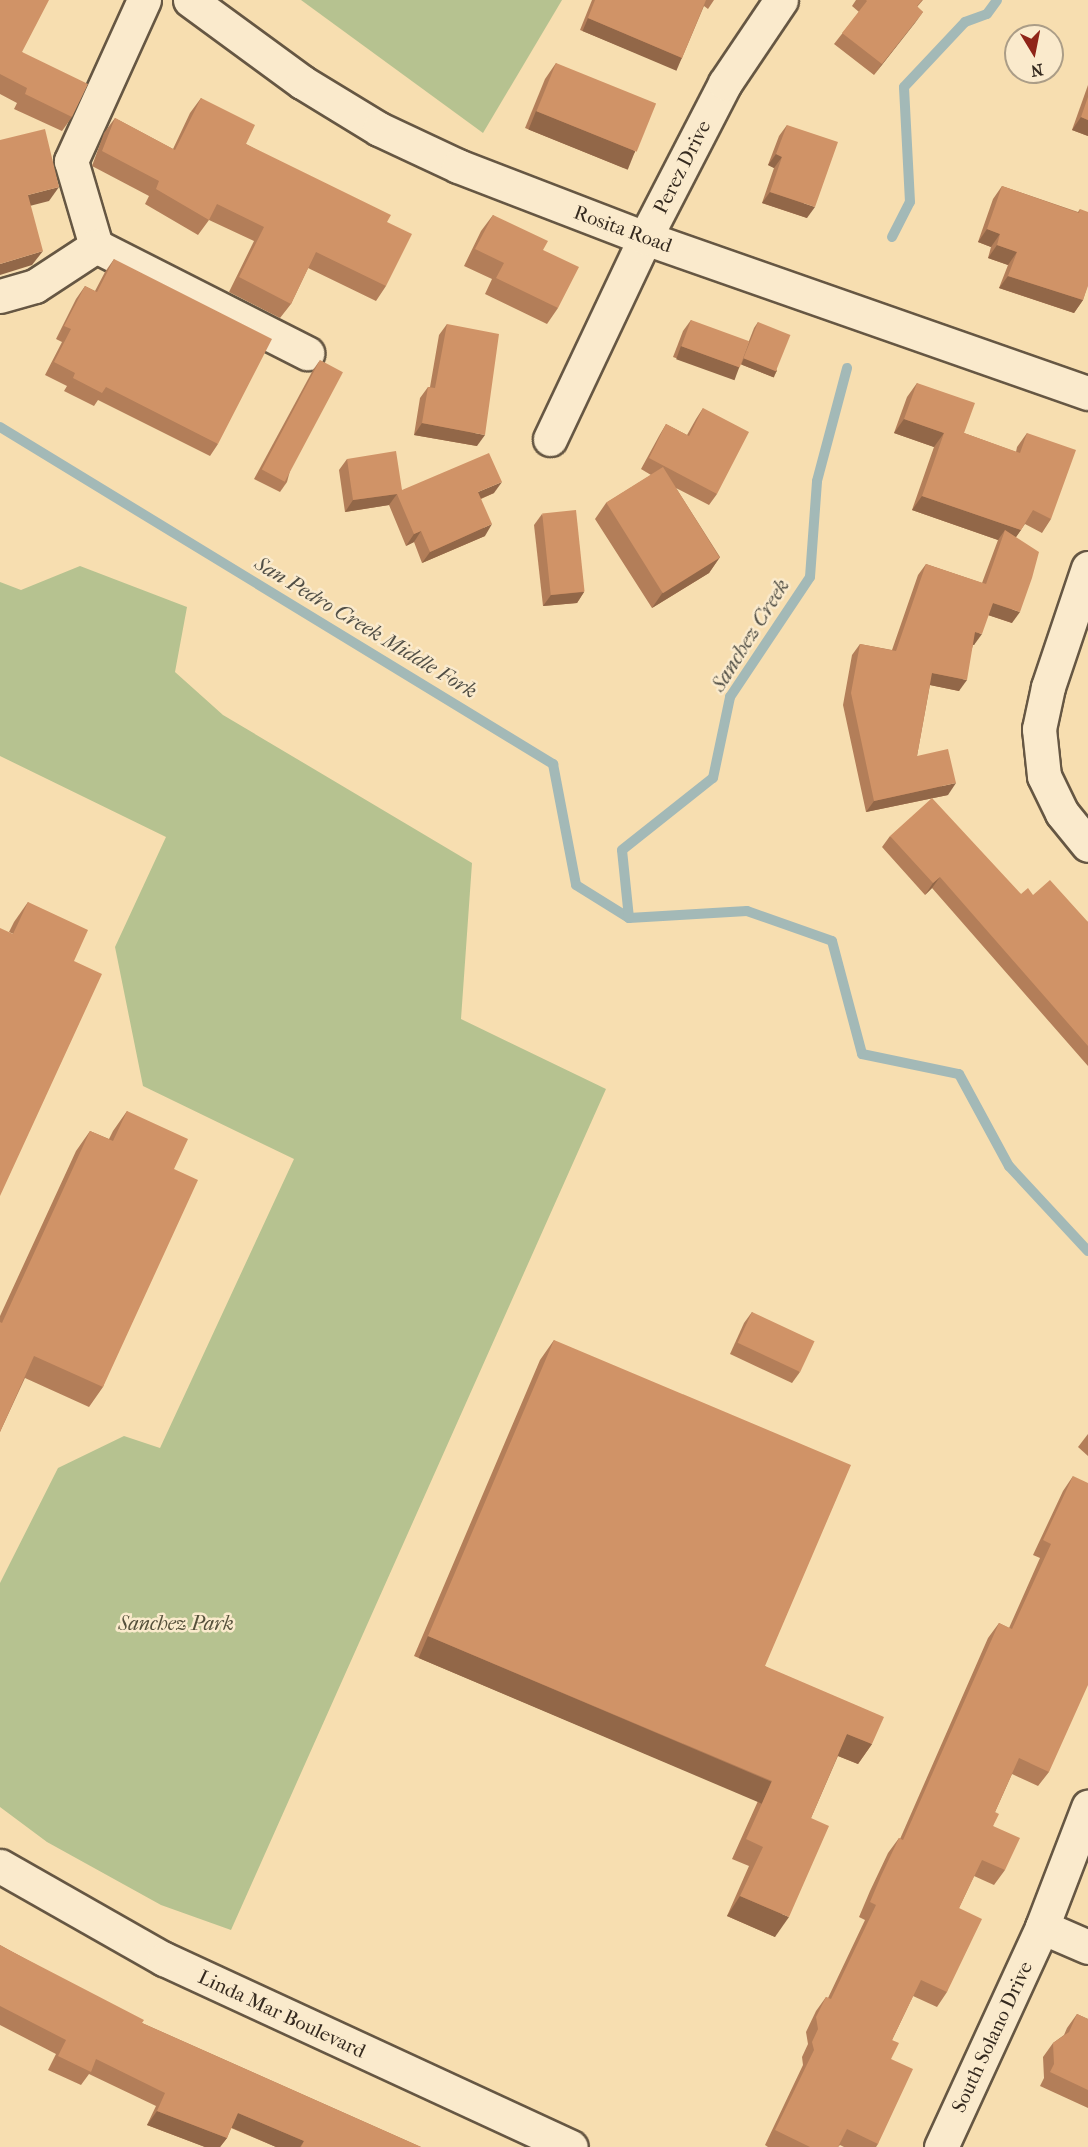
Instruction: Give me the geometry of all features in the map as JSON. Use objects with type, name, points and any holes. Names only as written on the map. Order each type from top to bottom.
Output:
[{"type":"street","points":[[144,0],[71,161],[96,246],[307,353]]},
{"type":"street","name":"Rosita Road","points":[[190,0],[302,82],[379,129],[458,166],[645,238],[1088,393]]},
{"type":"street","name":"Perez Drive","points":[[550,439],[645,238],[725,83],[780,0]]},
{"type":"street","points":[[0,296],[35,286],[96,246]]},
{"type":"street","points":[[1088,568],[1048,687],[1040,729],[1044,776],[1062,813],[1088,845]]},
{"type":"street","name":"South Solano Drive","points":[[941,2147],[1042,1927],[1088,1807]]},
{"type":"street","name":"Linda Mar Boulevard","points":[[0,1866],[164,1959],[571,2147]]},
{"type":"street","points":[[1042,1927],[1088,1947]]},
{"type":"green space","points":[[301,0],[562,0],[483,133]]},
{"type":"green space","name":"Sanchez Park","points":[[80,566],[187,607],[175,672],[223,715],[472,863],[461,1019],[606,1089],[231,1930],[161,1905],[47,1842],[0,1807],[0,1583],[58,1468],[124,1436],[160,1448],[294,1159],[143,1086],[115,947],[166,837],[0,756],[0,582],[21,590]]},
{"type":"building","points":[[0,0],[49,0],[22,52],[88,84],[72,117],[25,94],[27,88],[0,74]]},
{"type":"building","points":[[595,0],[706,0],[682,58],[588,18]]},
{"type":"building","points":[[866,0],[922,0],[917,6],[923,12],[882,64],[842,33]]},
{"type":"building","points":[[556,63],[656,103],[637,152],[537,111]]},
{"type":"building","points":[[1088,97],[1088,120],[1081,117]]},
{"type":"building","points":[[201,98],[255,125],[246,144],[391,215],[387,222],[412,234],[386,286],[316,252],[291,304],[239,277],[264,227],[217,204],[209,220],[156,189],[159,181],[102,151],[115,118],[175,150]]},
{"type":"building","points":[[787,125],[838,142],[815,207],[770,192],[782,157],[776,154]]},
{"type":"building","points":[[45,129],[59,187],[28,195],[43,251],[0,264],[0,140]]},
{"type":"building","points":[[1002,186],[1079,213],[1080,209],[1088,212],[1088,286],[1083,300],[1008,276],[1017,252],[997,245],[1000,234],[987,229]]},
{"type":"building","points":[[493,215],[548,241],[543,250],[579,267],[558,308],[496,278],[504,263],[475,249]]},
{"type":"building","points":[[114,259],[272,339],[218,444],[106,387],[102,393],[73,378],[75,373],[54,362],[71,329],[64,326],[85,286],[97,292]]},
{"type":"building","points":[[691,320],[749,341],[740,368],[681,346]]},
{"type":"building","points":[[758,322],[790,335],[776,371],[743,358]]},
{"type":"building","points":[[447,324],[499,334],[485,435],[422,423],[428,387],[435,388]]},
{"type":"building","points":[[320,360],[343,372],[285,482],[262,469]]},
{"type":"building","points":[[917,383],[975,403],[964,433],[1020,453],[1027,433],[1076,450],[1051,519],[1033,510],[1021,530],[922,496],[944,433],[904,419]]},
{"type":"building","points":[[703,408],[749,432],[717,494],[649,458],[666,424],[689,436]]},
{"type":"building","points":[[396,451],[402,490],[489,453],[502,482],[478,492],[492,524],[430,552],[421,531],[414,534],[397,494],[353,500],[347,459]]},
{"type":"building","points":[[663,467],[720,558],[663,593],[606,503]]},
{"type":"building","points":[[576,510],[585,592],[551,595],[542,514]]},
{"type":"building","points":[[1005,530],[1039,552],[1020,612],[993,603],[982,634],[975,632],[967,680],[932,673],[917,756],[948,749],[956,783],[874,801],[851,693],[860,644],[896,651],[926,564],[986,584]]},
{"type":"building","points":[[932,798],[1021,894],[1028,888],[1033,895],[1050,880],[1088,922],[1088,1046],[940,877],[933,883],[890,836]]},
{"type":"building","points":[[28,902],[88,930],[74,961],[102,974],[0,1196],[0,928],[13,934]]},
{"type":"building","points":[[127,1111],[188,1139],[174,1169],[198,1180],[103,1387],[34,1356],[0,1432],[0,1322],[2,1323],[90,1131],[113,1141]]},
{"type":"building","points":[[752,1312],[815,1341],[800,1372],[738,1343]]},
{"type":"building","points":[[554,1340],[851,1465],[765,1666],[884,1717],[872,1744],[847,1734],[811,1818],[829,1826],[789,1917],[740,1896],[763,1847],[746,1839],[772,1781],[428,1636]]},
{"type":"building","points":[[1073,1476],[1088,1483],[1088,1685],[1049,1772],[1019,1758],[995,1812],[999,1814],[993,1826],[1020,1838],[1005,1870],[982,1860],[959,1908],[982,1919],[947,1992],[921,1980],[892,2040],[899,2043],[891,2059],[913,2069],[878,2144],[847,2129],[838,2147],[810,2147],[775,2130],[814,2050],[812,2042],[818,2029],[816,2017],[826,1997],[831,1999],[876,1905],[870,1902],[881,1876],[899,1838],[903,1840],[999,1623],[1012,1629],[1051,1544],[1043,1540]]},
{"type":"building","points":[[0,1945],[144,2020],[142,2023],[421,2147],[301,2147],[304,2141],[238,2113],[227,2138],[157,2111],[165,2093],[96,2059],[91,2072],[58,2056],[66,2040],[0,2006]]},
{"type":"building","points":[[1077,2014],[1088,2019],[1088,2090],[1050,2072],[1054,2064],[1053,2043],[1069,2032]]},
{"type":"waterway","name":"Sanchez Creek","points":[[892,237],[910,202],[904,87],[965,22],[987,14],[997,0]]},
{"type":"waterway","name":"Sanchez Creek","points":[[629,918],[622,850],[713,778],[730,697],[810,577],[817,481],[847,368]]},
{"type":"waterway","name":"San Pedro Creek Middle Fork","points":[[0,427],[553,764],[576,885],[629,918]]},
{"type":"waterway","points":[[629,918],[747,911],[832,941],[862,1054],[959,1074],[1009,1166],[1088,1251]]}]
